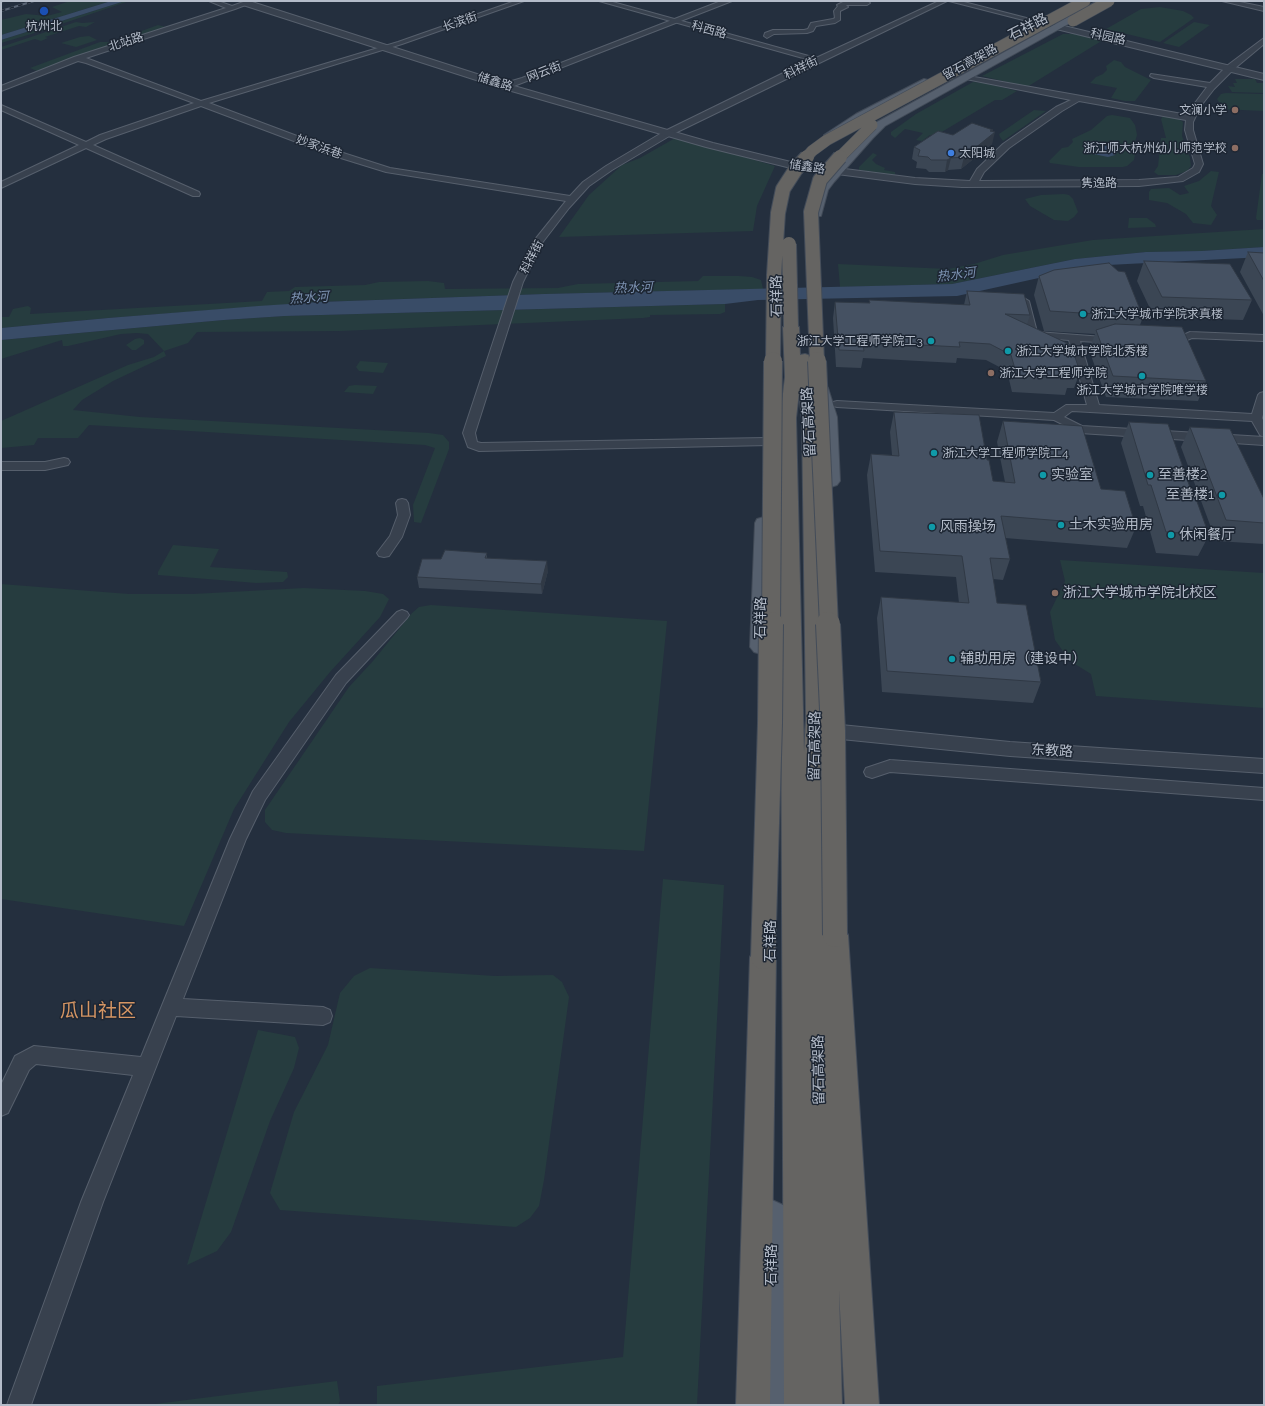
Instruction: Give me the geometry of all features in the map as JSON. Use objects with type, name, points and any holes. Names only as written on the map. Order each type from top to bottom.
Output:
[{"type":"highway","points":[[827,140],[875,110],[1072,1]]},
{"type":"highway","name":"留石高架路","points":[[753,1405],[770,723],[774,274],[778,213],[783,190],[796,169],[807,157],[827,140],[856,126],[998,47],[1085,1]]},
{"type":"highway","name":"留石高架路","points":[[824,1405],[805,922],[792,756],[788,418],[797,327],[798,222],[802,197],[811,175],[824,159],[841,143],[876,121],[1038,28],[1097,1]]},
{"type":"highway","points":[[1038,28],[1064,26],[1109,1]]},
{"type":"highway","name":"留石高架路","points":[[863,1405],[835,935],[833,731],[811,212],[820,180],[836,160],[876,121]]},
{"type":"highway","name":"留石高架路","points":[[801,1405],[805,922],[817,720],[810,419],[806,380],[788,259],[789,228],[790,209],[801,174],[814,158],[830,143],[856,126]]},
{"type":"highway","points":[[764,513],[788,418]]},
{"type":"highway","points":[[810,419],[818,455],[820,485],[833,510]]},
{"type":"highway","points":[[817,720],[834,550]]},
{"type":"highway","points":[[762,565],[774,595],[782,626],[784,656],[784,717],[792,756]]},
{"type":"main road","name":"石祥路","points":[[773,1405],[771,868],[773,793],[760,710],[762,565],[767,414],[778,382],[777,279],[774,212],[780,188],[808,150],[860,116],[1038,28],[1078,1]]},
{"type":"main road","name":"石祥路","points":[[863,1405],[839,803],[841,729],[829,417],[817,377],[810,235],[822,190],[869,135],[881,124],[1103,1]]},
{"type":"street","points":[[212,1],[233,8]]},
{"type":"street","name":"储鑫路","points":[[259,1],[461,62]]},
{"type":"street","name":"长滨街","points":[[1,185],[88,144],[200,103],[400,43],[521,1]]},
{"type":"street","name":"科西路","points":[[602,1],[817,60]]},
{"type":"street","name":"网云街","points":[[504,86],[716,1]]},
{"type":"street","name":"网云街","points":[[671,20],[728,1]]},
{"type":"street","name":"科祥街","points":[[766,442],[479,448],[472,444],[469,433],[518,282],[538,242],[572,199],[586,184],[609,168],[668,133],[679,129],[817,60],[944,1]]},
{"type":"street","name":"科园路","points":[[952,1],[1038,28],[1058,26],[1264,76]]},
{"type":"street","points":[[1225,1],[1264,9]]},
{"type":"street","name":"北站路","points":[[1,89],[77,58],[249,2]]},
{"type":"street","name":"储鑫路","points":[[249,2],[384,48],[504,86],[668,133],[837,171]]},
{"type":"street","points":[[789,49],[779,46],[768,38],[767,34],[773,32],[805,32],[811,30],[813,24],[835,21],[838,19],[837,11],[841,4],[867,3]]},
{"type":"street","points":[[966,77],[1078,99],[1191,118],[1196,107],[1212,86],[1230,68],[1264,40]]},
{"type":"street","name":"妙家浜巷","points":[[77,58],[92,62],[334,153],[389,170],[572,199]]},
{"type":"street","name":"储鑫路","points":[[505,75],[539,85]]},
{"type":"street","points":[[1154,76],[1212,86]]},
{"type":"street","points":[[973,184],[980,172],[1006,146],[1078,99]]},
{"type":"street","name":"储鑫路","points":[[590,101],[679,129],[798,162]]},
{"type":"street","points":[[1,107],[88,144],[98,150],[196,194]]},
{"type":"street","name":"隽逸路","points":[[837,171],[915,181],[973,184],[1139,183],[1180,179],[1196,170],[1199,164],[1189,130],[1191,118]]},
{"type":"street","points":[[1024,301],[1032,335],[1127,340]]},
{"type":"street","points":[[1158,342],[1173,342],[1190,335],[1264,338]]},
{"type":"street","points":[[1074,338],[1094,408]]},
{"type":"street","points":[[1264,395],[1256,418],[1264,434]]},
{"type":"street","points":[[837,404],[1056,417],[1080,429],[1264,441]]},
{"type":"street","points":[[1056,417],[1070,407],[1256,418]]},
{"type":"street","points":[[1224,439],[1230,452]]},
{"type":"street","points":[[1,466],[45,466],[64,462]]},
{"type":"street","points":[[384,553],[396,537],[404,514],[402,503]]},
{"type":"street","points":[[19,1405],[92,1202],[238,838],[259,796],[341,679],[402,616]]},
{"type":"street","name":"东教路","points":[[841,729],[1010,742],[1264,757]]},
{"type":"street","name":"东教路","points":[[841,729],[1010,749],[1264,766]]},
{"type":"street","points":[[872,772],[890,766],[1264,794]]},
{"type":"street","points":[[171,1007],[323,1016]]},
{"type":"street","points":[[3,1099],[22,1063],[34,1055],[147,1067]]},
{"type":"green space","points":[[70,1],[111,1],[1,35],[1,20],[26,14],[47,16],[62,12],[52,7]]},
{"type":"green space","points":[[129,1],[1,43],[1,40]]},
{"type":"green space","points":[[1160,7],[1183,11],[1194,18],[1160,42],[1106,29],[1141,9]]},
{"type":"green space","points":[[76,22],[95,22],[86,27],[79,26],[45,37],[48,38],[41,41],[35,39],[1,50],[1,47]]},
{"type":"green space","points":[[1194,22],[1210,25],[1179,47],[1163,43]]},
{"type":"green space","points":[[158,25],[166,27],[125,40],[117,40]]},
{"type":"green space","points":[[1063,34],[1075,34],[1103,40],[1027,87],[982,76]]},
{"type":"green space","points":[[89,36],[97,40],[76,47],[61,43],[80,37]]},
{"type":"green space","points":[[100,42],[111,42],[112,44],[41,70],[37,71],[30,68]]},
{"type":"green space","points":[[1114,60],[1121,62],[1125,67],[1151,80],[1135,101],[1125,101],[1111,98],[1117,88],[1090,83],[1096,77],[1103,74],[1107,70],[1106,66]]},
{"type":"green space","points":[[1235,79],[1255,79],[1257,83],[1264,83],[1264,93],[1232,92],[1228,86],[1235,87],[1233,83],[1237,83]]},
{"type":"green space","points":[[973,82],[985,83],[1017,91],[1002,100],[995,100],[935,136],[930,135],[922,141],[916,140],[923,133],[905,129],[895,138],[891,135],[891,132],[916,114]]},
{"type":"green space","points":[[1221,94],[1264,94],[1264,111],[1219,109],[1217,106],[1225,106],[1217,99]]},
{"type":"green space","points":[[1034,110],[1046,111],[1003,141],[999,134]]},
{"type":"green space","points":[[1112,115],[1130,118],[1135,125],[1137,135],[1134,160],[1127,166],[1079,167],[1050,163],[1049,161],[1062,148],[1068,147],[1073,142],[1072,139],[1091,130],[1107,116]]},
{"type":"green space","points":[[1164,115],[1177,118],[1183,122],[1182,136],[1190,158],[1191,166],[1187,171],[1176,175],[1158,175],[1154,172],[1158,166],[1161,138],[1166,138],[1161,119]]},
{"type":"green space","points":[[677,137],[775,166],[757,206],[753,231],[559,237],[589,195],[622,165],[640,158]]},
{"type":"green space","points":[[873,153],[877,155],[872,160],[876,164],[885,168],[884,170],[895,172],[895,175],[859,170],[859,167]]},
{"type":"green space","points":[[1211,171],[1219,172],[1211,206],[1217,215],[1211,225],[1193,223],[1186,214],[1167,203],[1149,200],[1149,192],[1151,189],[1169,188],[1180,195],[1189,193],[1184,186],[1199,181]]},
{"type":"green space","points":[[1262,174],[1264,174],[1264,220],[1257,220],[1256,218]]},
{"type":"green space","points":[[1041,195],[1069,195],[1073,199],[1078,212],[1068,221],[1054,220],[1030,206],[1025,199]]},
{"type":"green space","points":[[1129,218],[1147,218],[1155,224],[1156,227],[1128,228]]},
{"type":"green space","points":[[1264,229],[1264,247],[1201,251],[1146,252],[1075,259],[952,284],[840,287],[838,264],[948,269],[974,264],[1003,255],[1093,240]]},
{"type":"green space","points":[[703,276],[752,277],[761,280],[763,289],[544,294],[319,302],[108,318],[1,328],[1,317],[9,317],[13,309],[28,306],[31,308],[30,314],[262,301],[267,292],[289,291],[295,287],[365,285],[379,282],[428,281],[444,283],[445,289],[558,288],[578,284],[698,281]]},
{"type":"green space","points":[[725,304],[725,312],[720,314],[650,315],[650,317],[643,318],[340,331],[197,332],[188,343],[164,351],[148,334],[137,333],[121,334],[68,346],[63,346],[62,340],[1,359],[1,340],[285,316]]},
{"type":"green space","points":[[140,338],[144,340],[144,344],[136,350],[132,350],[126,345],[135,339]]},
{"type":"green space","points":[[164,351],[166,356],[113,381],[82,400],[73,410],[140,417],[443,435],[449,442],[449,449],[421,523],[414,522],[413,505],[435,448],[425,445],[89,425],[78,438],[38,438],[34,445],[1,448],[1,421],[128,365],[154,357]]},
{"type":"green space","points":[[360,361],[388,363],[383,373],[359,371],[356,367]]},
{"type":"green space","points":[[349,386],[377,386],[373,394],[344,392]]},
{"type":"green space","points":[[173,545],[219,549],[210,567],[287,572],[288,577],[283,582],[256,583],[158,575],[158,572]]},
{"type":"green space","points":[[1060,560],[1264,573],[1264,708],[1096,696],[1091,674],[1070,661],[1055,640],[1050,612],[1065,581]]},
{"type":"green space","points":[[1,584],[129,594],[193,594],[304,588],[365,591],[383,594],[389,599],[380,617],[330,672],[289,722],[234,809],[184,926],[1,899]]},
{"type":"green space","points":[[431,605],[667,621],[644,851],[286,833],[272,830],[265,822],[265,810],[349,687],[373,661],[412,613],[419,607]]},
{"type":"green space","points":[[663,879],[724,885],[697,1405],[377,1405],[377,1386],[623,1357]]},
{"type":"green space","points":[[370,968],[495,976],[553,975],[562,982],[569,997],[544,1180],[539,1206],[530,1218],[516,1227],[280,1210],[270,1193],[294,1112],[328,1045],[340,993],[354,976]]},
{"type":"green space","points":[[258,1030],[295,1037],[299,1048],[294,1068],[270,1121],[231,1232],[217,1251],[187,1265]]},
{"type":"green space","points":[[337,1381],[340,1401],[338,1405],[147,1405]]},
{"type":"water","points":[[111,1],[125,1],[1,40],[1,35]]},
{"type":"water","points":[[1113,145],[1118,147],[1119,150],[1115,155],[1108,157],[1093,154],[1102,146]]},
{"type":"water","points":[[1264,247],[1264,257],[1108,265],[1066,272],[957,296],[758,300],[725,304],[285,316],[1,340],[1,328],[258,306],[319,302],[544,294],[952,284],[1075,259],[1146,252],[1201,251]]},
{"type":"building","points":[[972,123],[995,132],[964,157],[951,158],[947,160],[931,160],[928,157],[918,156],[920,150],[914,147],[938,131],[953,135]]},
{"type":"building","points":[[1248,252],[1264,253],[1264,281]]},
{"type":"building","points":[[1144,261],[1230,264],[1252,300],[1162,297]]},
{"type":"building","points":[[1109,263],[1118,271],[1125,272],[1143,317],[1050,311],[1039,276],[1054,270]]},
{"type":"building","points":[[967,291],[1024,294],[1030,315],[1005,314],[1071,345],[1080,372],[1068,371],[1071,378],[1017,376],[1011,355],[990,344],[959,342],[960,347],[863,342],[864,351],[839,350],[835,302],[870,303],[869,300],[970,305]]},
{"type":"building","points":[[1115,324],[1182,327],[1206,381],[1113,376],[1096,330]]},
{"type":"building","points":[[894,412],[979,415],[987,460],[989,460],[993,481],[1015,483],[1003,421],[1082,426],[1101,489],[1125,491],[1136,527],[1001,516],[1010,559],[990,558],[997,603],[1026,605],[1041,682],[887,671],[881,597],[969,603],[962,556],[880,551],[871,454],[899,456]]},
{"type":"building","points":[[1129,422],[1168,424],[1193,496],[1195,496],[1209,535],[1166,532],[1151,485],[1148,485]]},
{"type":"building","points":[[1190,427],[1230,429],[1264,499],[1264,523],[1226,520]]},
{"type":"building","points":[[445,550],[487,553],[485,558],[547,561],[541,584],[417,577],[422,559],[441,559]]},
{"type":"railway","points":[[1,11],[34,1]]},
{"type":"place","name":"杭州北","points":[[44,11]]},
{"type":"place","name":"文澜小学","points":[[1235,110]]},
{"type":"place","name":"浙江师大杭州幼儿师范学校","points":[[1235,148]]},
{"type":"place","name":"太阳城","points":[[951,153]]},
{"type":"place","name":"浙江大学城市学院求真楼","points":[[1083,314]]},
{"type":"place","name":"浙江大学工程师学院工3","points":[[931,341]]},
{"type":"place","name":"浙江大学城市学院北秀楼","points":[[1008,351]]},
{"type":"place","name":"浙江大学工程师学院","points":[[991,373]]},
{"type":"place","name":"浙江大学城市学院唯学楼","points":[[1142,376]]},
{"type":"place","name":"浙江大学工程师学院工4","points":[[934,453]]},
{"type":"place","name":"实验室","points":[[1043,475]]},
{"type":"place","name":"至善楼2","points":[[1150,475]]},
{"type":"place","name":"至善楼1","points":[[1222,495]]},
{"type":"place","name":"土木实验用房","points":[[1061,525]]},
{"type":"place","name":"风雨操场","points":[[932,527]]},
{"type":"place","name":"休闲餐厅","points":[[1171,535]]},
{"type":"place","name":"浙江大学城市学院北校区","points":[[1055,593]]},
{"type":"place","name":"辅助用房（建设中）","points":[[952,659]]},
{"type":"district","name":"瓜山社区","points":[[98,1011]]},
{"type":"water label","name":"热水河","points":[[956,275]]},
{"type":"water label","name":"热水河","points":[[633,288]]},
{"type":"water label","name":"热水河","points":[[309,298]]}]
